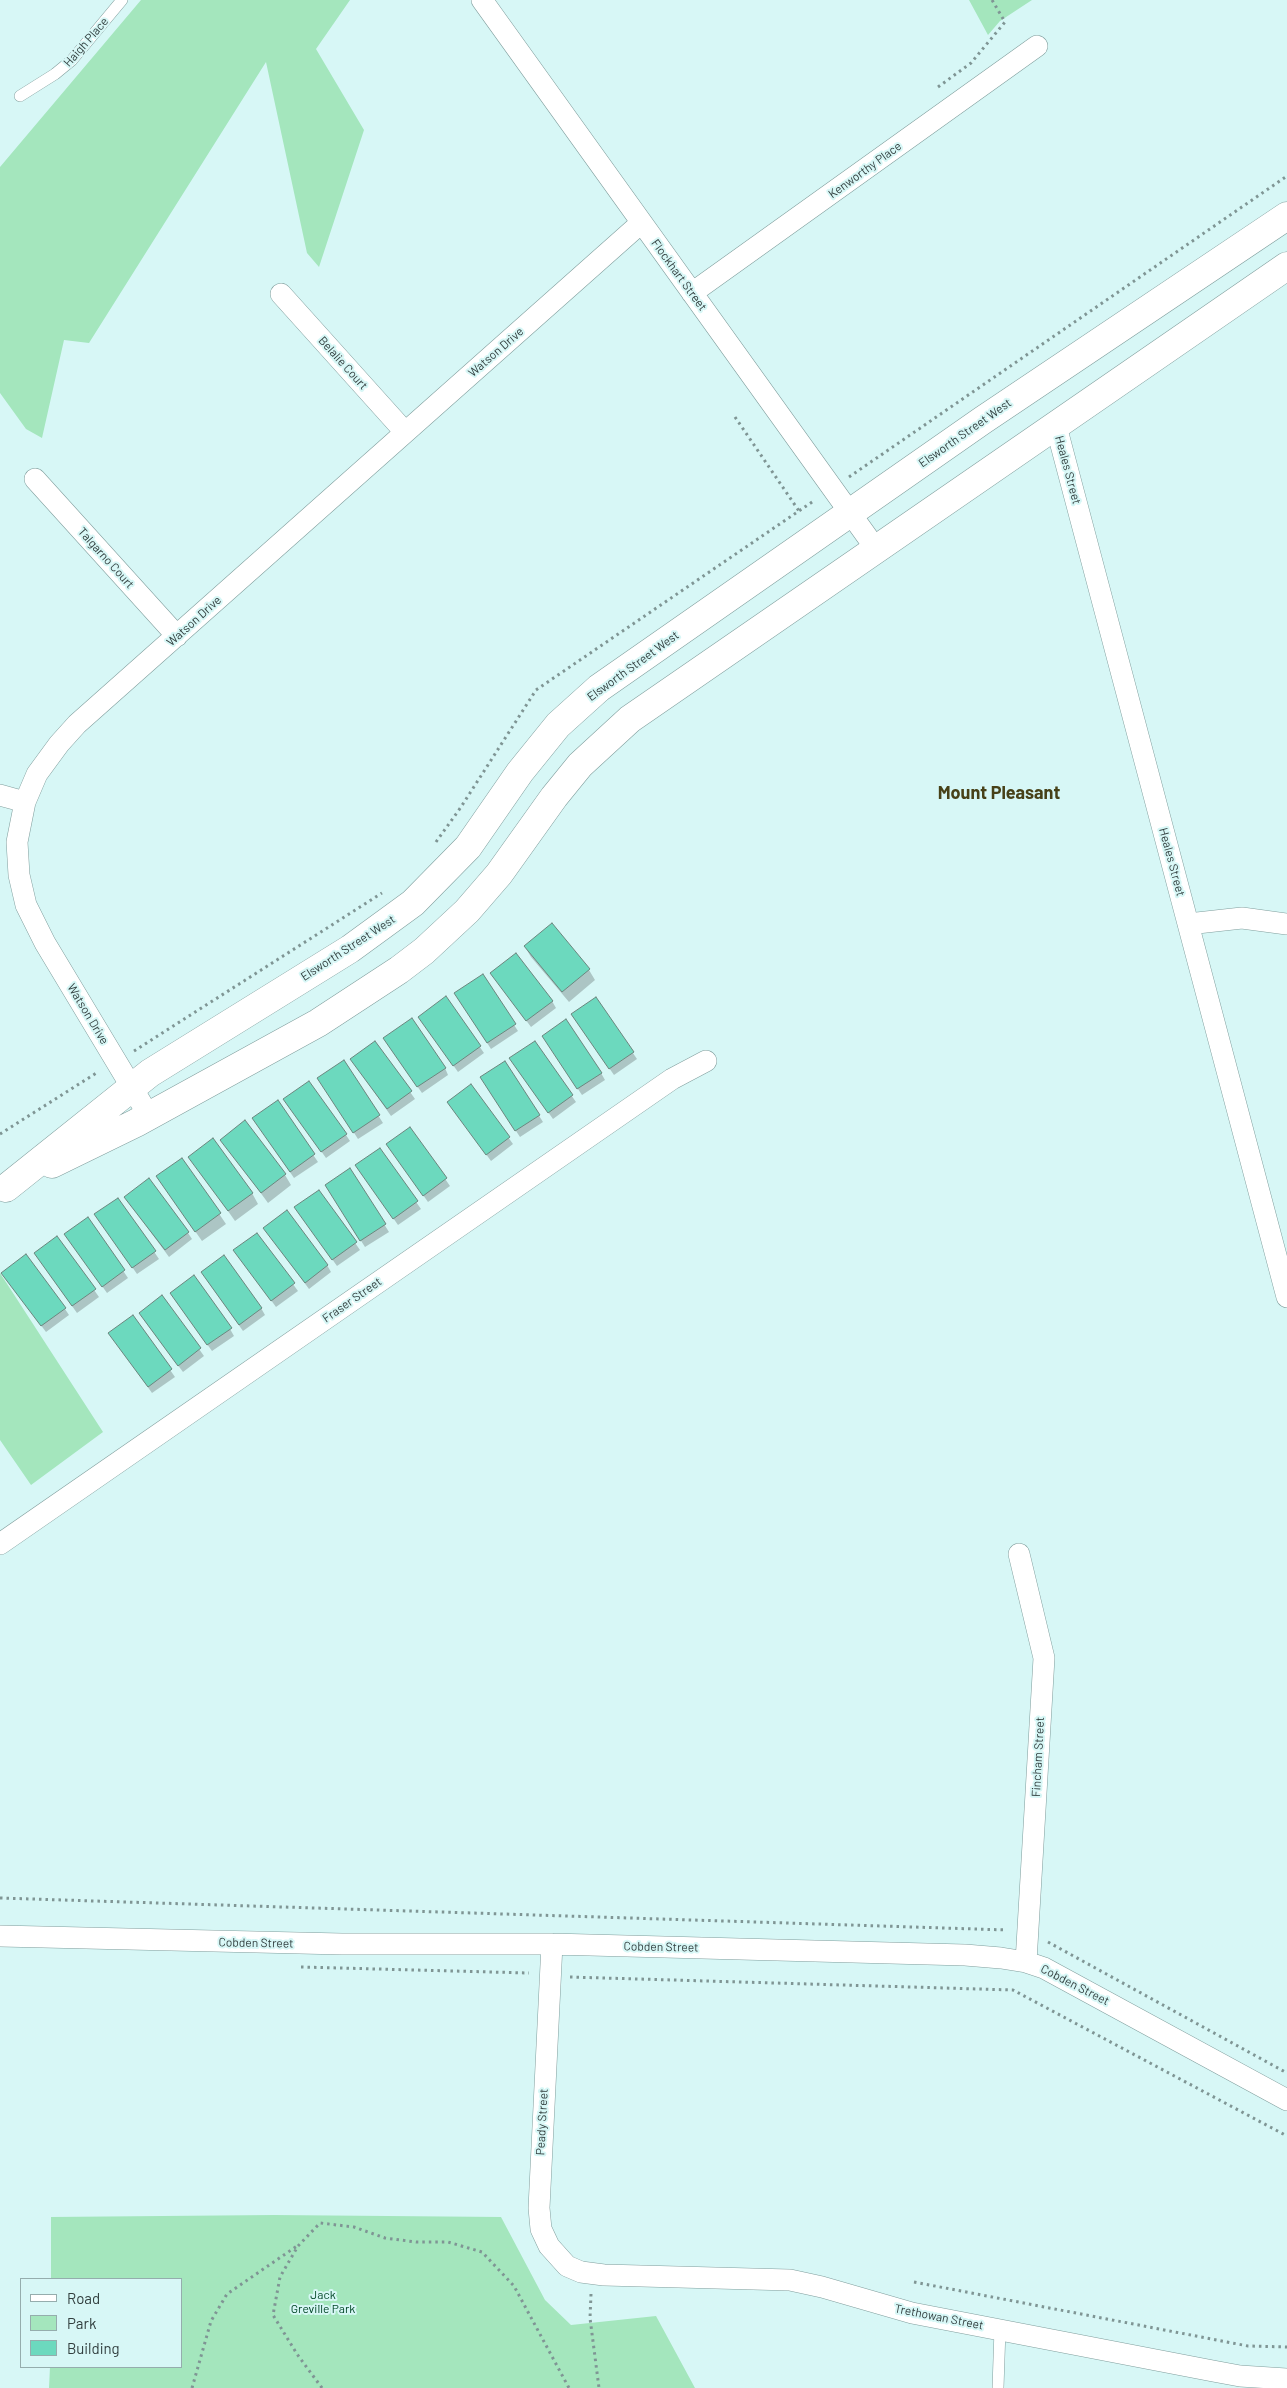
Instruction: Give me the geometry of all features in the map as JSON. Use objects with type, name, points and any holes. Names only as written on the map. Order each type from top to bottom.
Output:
[{"type":"street","name":"Flockhart Street","points":[[482,0],[876,549]]},
{"type":"street","name":"Kenworthy Place","points":[[692,293],[1037,46]]},
{"type":"street","name":"Elsworth Street West","points":[[3,1190],[132,1086],[181,1052],[350,949],[396,917],[433,884],[468,847],[533,755],[577,708],[626,669],[992,414],[1287,216]]},
{"type":"street","name":"Watson Drive","points":[[149,1116],[132,1086],[121,1053],[45,943],[26,905],[19,875],[17,842],[25,802],[37,774],[67,734],[642,223]]},
{"type":"street","name":"Elsworth Street West","points":[[3,1190],[149,1116],[348,1005],[424,951],[485,892],[566,781],[616,731],[1287,266]]},
{"type":"street","name":"Belalie Court","points":[[281,294],[405,432]]},
{"type":"street","name":"Heales Street","points":[[1056,426],[1287,1297]]},
{"type":"street","name":"Talgarno Court","points":[[35,479],[177,636]]},
{"type":"street","points":[[0,795],[25,802]]},
{"type":"street","points":[[1188,924],[1242,918],[1287,924]]},
{"type":"street","name":"Fraser Street","points":[[0,1544],[672,1079],[706,1061]]},
{"type":"street","name":"Fincham Street","points":[[1019,1554],[1044,1658],[1026,1962]]},
{"type":"street","name":"Cobden Street","points":[[0,1936],[332,1944],[552,1944],[965,1955],[1026,1962],[1044,1968],[1075,1984],[1287,2100]]},
{"type":"street","name":"Peady Street","points":[[552,1944],[539,2192],[540,2220],[544,2237],[555,2254],[567,2266],[591,2274]]},
{"type":"street","name":"Trethowan Street","points":[[591,2274],[790,2280],[822,2287],[912,2313],[1240,2376],[1287,2379]]},
{"type":"lane","name":"Haigh Place","points":[[20,96],[55,74],[72,60],[122,0]]},
{"type":"lane","points":[[998,2388],[1000,2329]]},
{"type":"path","points":[[938,88],[972,63],[1005,22],[992,0]]},
{"type":"path","points":[[434,844],[461,807],[536,690],[799,512],[1287,176]]},
{"type":"path","points":[[735,417],[799,512]]},
{"type":"path","points":[[0,1134],[121,1053],[133,1051],[388,889]]},
{"type":"path","points":[[567,1977],[1013,1990],[1287,2136]]},
{"type":"path","points":[[192,2388],[211,2321],[226,2294],[298,2246],[320,2223],[354,2227],[385,2238],[416,2242],[448,2242],[482,2252],[514,2286],[569,2388]]},
{"type":"path","points":[[298,2246],[280,2277],[273,2315],[297,2354],[322,2388]]},
{"type":"path","points":[[591,2274],[590,2318],[599,2388]]},
{"type":"path","points":[[914,2282],[1248,2346],[1287,2347]]},
{"type":"green space","points":[[141,0],[350,0],[316,49],[364,130],[319,267],[307,253],[266,62],[89,343],[64,340],[42,438],[26,429],[0,393],[0,167]]},
{"type":"green space","points":[[969,0],[1032,0],[1000,21],[988,35]]},
{"type":"green space","points":[[0,1273],[103,1432],[31,1485],[0,1440]]},
{"type":"green space","name":"Jack Greville Park","points":[[274,2215],[501,2217],[545,2300],[571,2325],[656,2316],[695,2388],[49,2388],[50,2368],[182,2368],[182,2278],[51,2278],[51,2217]]},
{"type":"building","points":[[552,923],[590,969],[562,992],[524,946]]},
{"type":"building","points":[[516,953],[553,1001],[526,1021],[490,973]]},
{"type":"building","points":[[483,974],[516,1024],[487,1043],[454,993]]},
{"type":"building","points":[[446,996],[481,1046],[453,1066],[418,1017]]},
{"type":"building","points":[[596,997],[634,1052],[609,1069],[571,1014]]},
{"type":"building","points":[[412,1018],[446,1068],[417,1087],[383,1038]]},
{"type":"building","points":[[566,1019],[602,1073],[577,1089],[542,1036]]},
{"type":"building","points":[[375,1041],[412,1091],[387,1109],[350,1059]]},
{"type":"building","points":[[535,1041],[573,1095],[548,1113],[509,1058]]},
{"type":"building","points":[[344,1060],[380,1115],[353,1133],[317,1078]]},
{"type":"building","points":[[505,1061],[540,1115],[515,1131],[480,1077]]},
{"type":"building","points":[[309,1081],[347,1134],[321,1152],[283,1099]]},
{"type":"building","points":[[471,1084],[510,1137],[486,1155],[447,1102]]},
{"type":"building","points":[[278,1100],[315,1154],[290,1172],[252,1118]]},
{"type":"building","points":[[245,1120],[286,1174],[261,1193],[220,1140]]},
{"type":"building","points":[[410,1127],[447,1178],[423,1196],[386,1144]]},
{"type":"building","points":[[213,1138],[253,1193],[228,1211],[188,1157]]},
{"type":"building","points":[[380,1148],[418,1201],[393,1219],[355,1165]]},
{"type":"building","points":[[182,1158],[221,1213],[195,1232],[156,1176]]},
{"type":"building","points":[[350,1168],[386,1224],[360,1241],[325,1185]]},
{"type":"building","points":[[149,1178],[189,1232],[165,1250],[124,1197]]},
{"type":"building","points":[[319,1190],[357,1242],[332,1260],[294,1207]]},
{"type":"building","points":[[118,1198],[156,1251],[132,1268],[94,1214]]},
{"type":"building","points":[[287,1210],[328,1265],[305,1283],[263,1228]]},
{"type":"building","points":[[88,1217],[125,1270],[102,1287],[64,1234]]},
{"type":"building","points":[[257,1233],[295,1283],[271,1301],[233,1250]]},
{"type":"building","points":[[57,1236],[96,1289],[72,1306],[34,1253]]},
{"type":"building","points":[[26,1254],[66,1308],[41,1326],[1,1273]]},
{"type":"building","points":[[224,1255],[262,1308],[239,1325],[201,1272]]},
{"type":"building","points":[[194,1275],[232,1328],[207,1345],[170,1293]]},
{"type":"building","points":[[162,1295],[201,1348],[178,1366],[139,1313]]},
{"type":"building","points":[[133,1315],[172,1369],[148,1387],[108,1333]]},
{"type":"district","name":"Mount Pleasant","points":[[999,793]]}]
